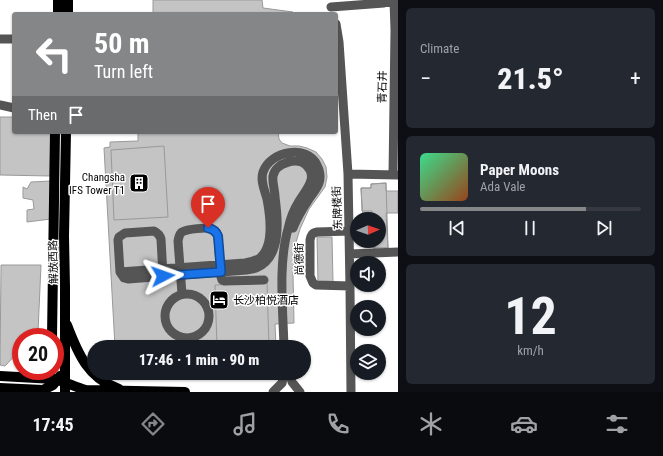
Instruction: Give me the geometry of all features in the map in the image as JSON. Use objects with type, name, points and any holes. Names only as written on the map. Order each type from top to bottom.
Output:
[{"type":"main road","points":[[58,0],[58,12]]},
{"type":"main road","points":[[68,0],[68,12]]},
{"type":"main road","name":"解放西路","points":[[52,328],[55,134]]},
{"type":"main road","name":"解放西路","points":[[62,385],[65,368],[64,236],[66,134]]},
{"type":"main road","points":[[65,320],[76,348],[85,364],[107,384],[123,391]]},
{"type":"main road","points":[[5,376],[86,390]]},
{"type":"main road","points":[[5,390],[43,390],[53,385],[62,385]]},
{"type":"main road","points":[[74,392],[86,390],[185,392]]},
{"type":"street","points":[[331,7],[384,3],[394,0]]},
{"type":"street","name":"青石井","points":[[394,0],[395,175]]},
{"type":"street","points":[[0,39],[12,39]]},
{"type":"street","name":"东牌楼街","points":[[338,42],[340,118],[348,174],[350,232]]},
{"type":"street","points":[[0,105],[12,108]]},
{"type":"street","points":[[163,273],[161,239],[157,232],[125,233],[119,237],[120,272],[163,273],[221,268],[255,261],[261,257],[265,251],[270,234],[270,218],[262,179],[263,172],[270,162],[283,154],[293,152],[309,156],[315,161],[319,168],[320,176],[319,184],[294,226],[287,254],[288,340]]},
{"type":"street","points":[[221,268],[247,270],[256,268],[272,255],[277,234],[278,216],[273,174],[277,168],[292,161],[305,163],[310,169],[312,176],[310,183],[292,214],[287,230],[283,254],[284,340]]},
{"type":"street","points":[[348,174],[395,175]]},
{"type":"street","points":[[182,294],[178,240],[179,235],[186,230],[208,228],[217,232],[222,280],[264,280]]},
{"type":"street","name":"尚德街","points":[[350,232],[313,233],[310,240],[310,276],[313,283],[316,285],[350,286]]},
{"type":"street","name":"东牌楼街","points":[[350,248],[350,254]]},
{"type":"street","points":[[350,254],[398,252]]},
{"type":"street","name":"东牌楼街","points":[[350,292],[351,392]]},
{"type":"street","points":[[182,294],[196,295],[202,299],[209,312],[207,326],[203,332],[190,338],[183,338],[176,335],[166,324],[166,309],[175,297],[182,294]]},
{"type":"street","points":[[273,392],[282,383],[283,380]]},
{"type":"street","points":[[292,380],[300,392]]},
{"type":"building","points":[[153,0],[262,0],[263,8],[293,12],[153,12]]},
{"type":"building","points":[[0,117],[12,117],[12,134],[51,134],[50,176],[0,175]]},
{"type":"building","points":[[138,134],[278,134],[279,139],[282,143],[290,146],[307,148],[316,152],[322,159],[326,167],[327,177],[325,187],[309,209],[300,229],[294,249],[294,323],[275,324],[276,340],[115,340],[104,148],[110,147],[110,142],[138,141]]},
{"type":"building","name":"Changsha IFS Tower T1","points":[[164,146],[168,217],[114,220],[111,150]]},
{"type":"building","points":[[51,181],[51,219],[27,222],[27,210],[34,209],[33,200],[23,198],[23,187],[27,189],[31,182]]},
{"type":"building","points":[[386,183],[388,248],[386,248],[386,212],[362,211],[361,188],[371,188],[371,184]]},
{"type":"building","points":[[386,183],[386,191],[398,191],[398,213],[363,212],[361,188],[371,188],[371,184]]},
{"type":"building","points":[[386,213],[388,248],[386,248]]},
{"type":"building","points":[[317,237],[332,237],[333,282],[318,282]]},
{"type":"building","points":[[1,265],[41,265],[38,328],[12,328],[12,359],[5,366],[0,365]]},
{"type":"building","points":[[267,283],[269,340],[217,340],[215,285]]},
{"type":"place","name":"Changsha IFS Tower T1","points":[[139,183]]},
{"type":"place","name":"长沙柏悦酒店","points":[[219,300]]},
{"type":"route","points":[[163,276],[221,272],[217,232],[208,228]]}]
